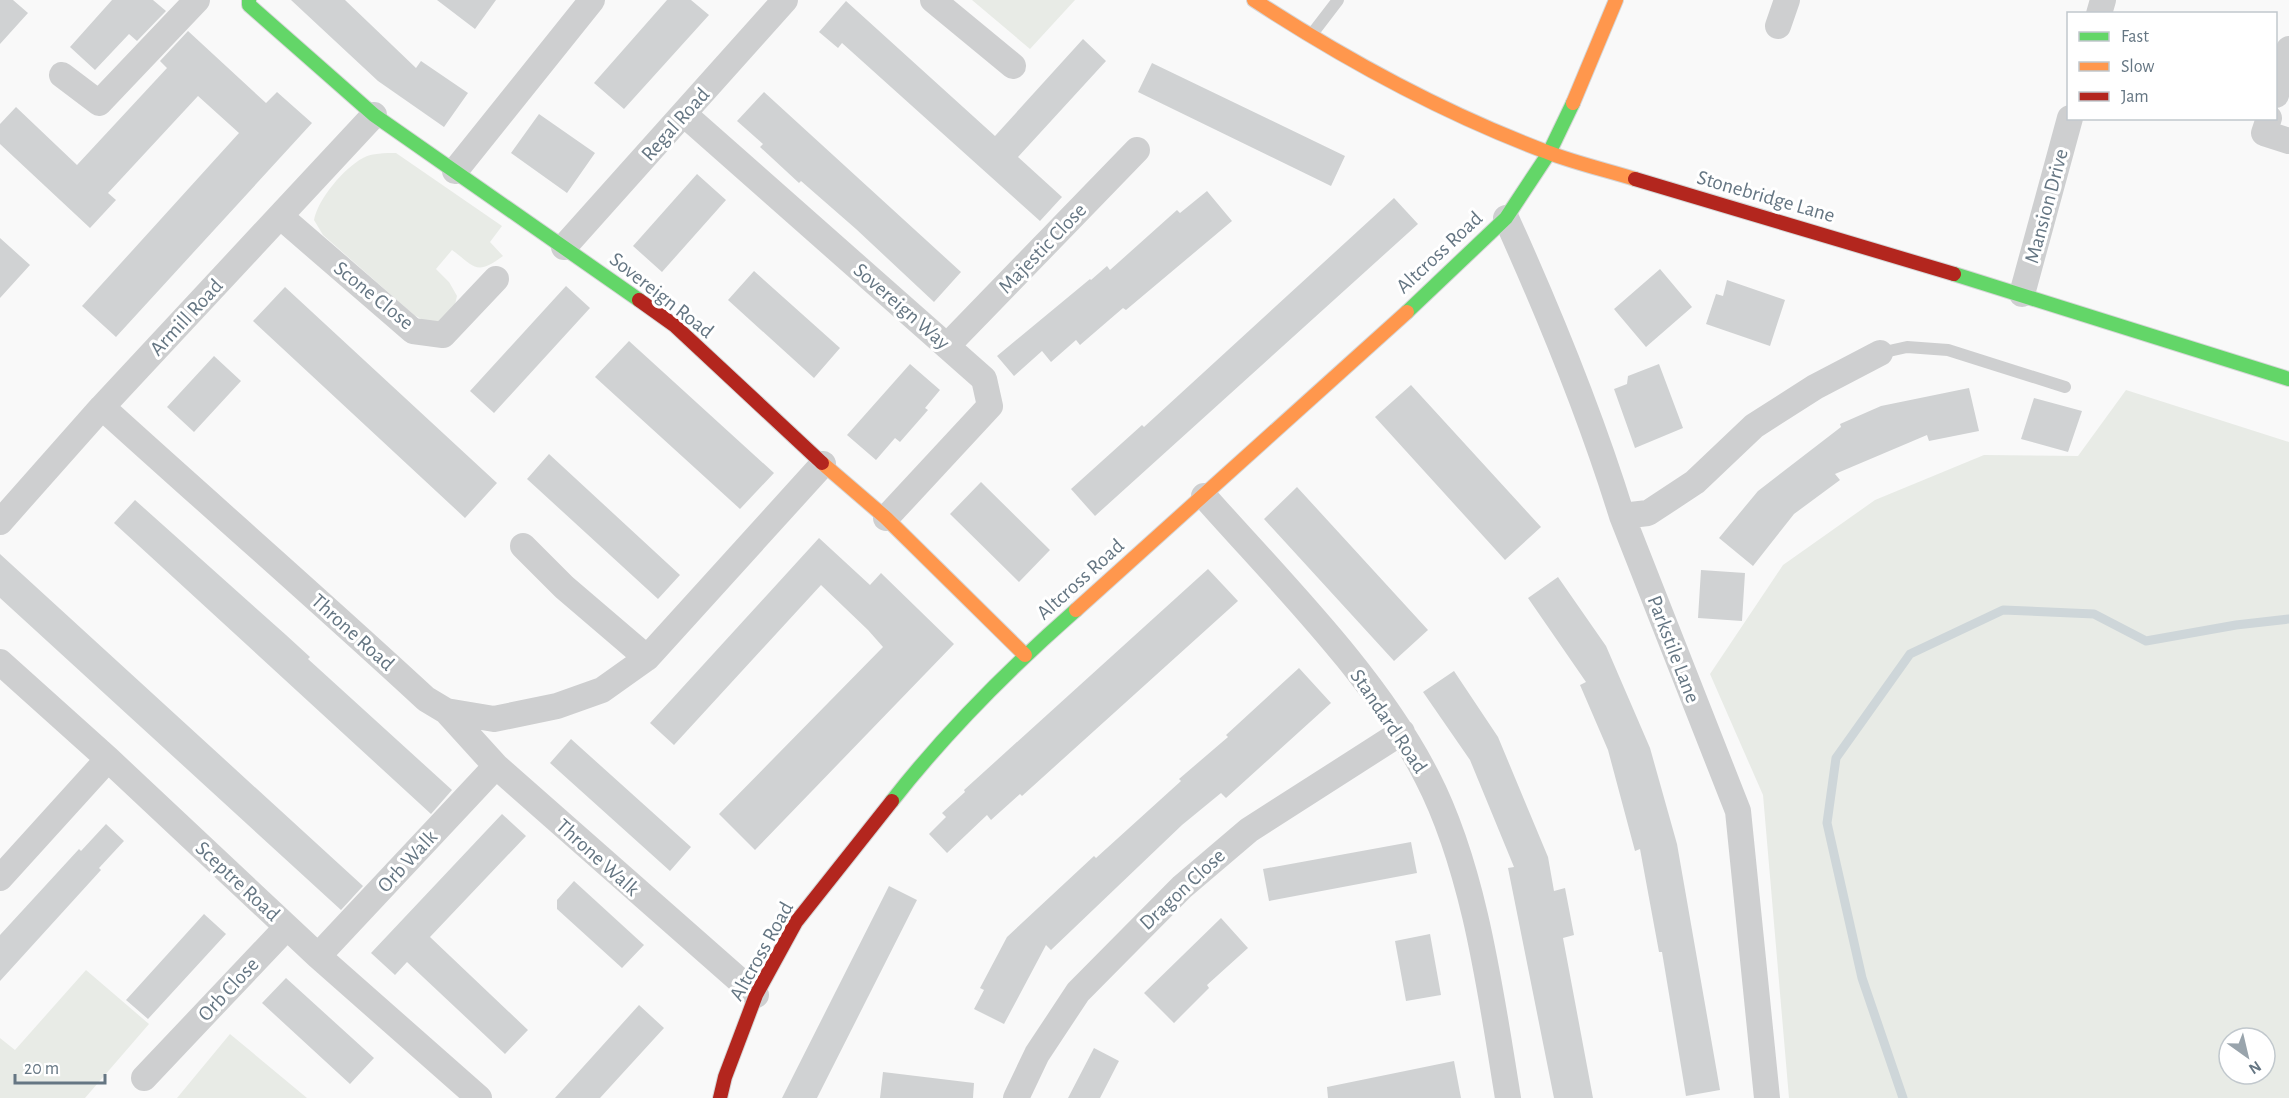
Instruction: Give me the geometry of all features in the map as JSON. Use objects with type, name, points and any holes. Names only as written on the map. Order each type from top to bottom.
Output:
[{"type":"street","points":[[62,75],[99,103],[197,0]]},
{"type":"street","name":"Regal Road","points":[[564,247],[785,0]]},
{"type":"street","points":[[933,0],[1013,66]]},
{"type":"street","name":"Stonebridge Lane","points":[[1254,0],[1309,38],[1450,112],[1491,131],[1549,153],[2022,294],[2289,379]]},
{"type":"street","name":"Altcross Road","points":[[720,1098],[725,1077],[756,995],[796,921],[912,775],[1025,655],[1204,496],[1506,218],[1549,153],[1575,101],[1616,0]]},
{"type":"street","points":[[1778,26],[1787,0]]},
{"type":"street","name":"Sovereign Road","points":[[243,2],[374,115],[674,325],[823,464],[886,518],[1025,655]]},
{"type":"street","points":[[454,171],[587,2]]},
{"type":"street","points":[[2277,91],[2289,49]]},
{"type":"street","name":"Sovereign Way","points":[[684,114],[984,379],[990,406],[886,518]]},
{"type":"street","name":"Armill Road","points":[[0,522],[102,407],[374,115]]},
{"type":"street","name":"Mansion Drive","points":[[2022,294],[2069,120]]},
{"type":"street","points":[[2268,120],[2264,133],[2289,141]]},
{"type":"street","name":"Majestic Close","points":[[947,346],[1137,150]]},
{"type":"street","name":"Scone Close","points":[[280,216],[413,331],[443,334],[496,279]]},
{"type":"street","name":"Parkstile Lane","points":[[1506,218],[1553,330],[1610,476],[1622,516],[1738,811],[1767,1098]]},
{"type":"street","points":[[1622,516],[1648,513],[1695,482],[1754,426],[1815,387],[1880,353]]},
{"type":"street","name":"Throne Road","points":[[102,407],[426,699],[446,711],[494,719],[557,706],[602,690],[646,658],[823,464]]},
{"type":"street","name":"Standard Road","points":[[1204,496],[1347,658],[1402,732],[1427,777],[1448,825],[1470,894],[1496,1023],[1508,1098]]},
{"type":"street","points":[[523,546],[564,587],[646,658]]},
{"type":"street","name":"Sceptre Road","points":[[0,662],[108,759],[286,927],[479,1098]]},
{"type":"street","name":"Throne Walk","points":[[446,711],[496,766],[756,995]]},
{"type":"street","name":"Dragon Close","points":[[1016,1098],[1037,1054],[1078,992],[1182,887],[1249,830],[1402,732]]},
{"type":"street","points":[[0,878],[108,759]]},
{"type":"street","name":"Orb Walk","points":[[318,956],[496,766]]},
{"type":"street","name":"Orb Close","points":[[144,1078],[286,927]]},
{"type":"lane","points":[[1309,38],[1338,0]]},
{"type":"lane","points":[[1880,353],[1907,347],[1948,350],[2065,387]]},
{"type":"shaded area","points":[[972,0],[1075,0],[1030,49]]},
{"type":"shaded area","points":[[396,153],[502,226],[490,242],[503,256],[494,262],[487,266],[476,267],[452,250],[436,269],[449,282],[457,296],[453,313],[441,323],[427,322],[414,315],[323,235],[314,220],[326,194],[348,169],[367,156]]},
{"type":"shaded area","points":[[2126,390],[2289,442],[2289,1098],[1789,1098],[1763,795],[1710,674],[1783,565],[1875,500],[1984,455],[2078,456]]},
{"type":"shaded area","points":[[86,970],[149,1024],[85,1098],[0,1098],[0,1038],[15,1050]]},
{"type":"shaded area","points":[[230,1034],[307,1098],[177,1098]]},
{"type":"building","points":[[0,0],[13,0],[28,13],[0,44]]},
{"type":"building","points":[[112,0],[153,0],[166,11],[137,41],[129,34],[95,70],[70,47]]},
{"type":"building","points":[[291,0],[345,0],[416,68],[421,61],[468,93],[444,127],[378,81]]},
{"type":"building","points":[[437,0],[496,0],[475,29]]},
{"type":"building","points":[[667,0],[691,0],[709,15],[624,109],[594,83]]},
{"type":"building","points":[[846,1],[995,136],[1083,39],[1106,61],[1018,157],[1062,197],[1040,221],[842,43],[838,48],[819,32]]},
{"type":"building","points":[[188,31],[266,103],[277,92],[312,123],[116,337],[82,306],[239,133],[198,96],[108,193],[116,200],[90,228],[0,144],[0,124],[16,107],[77,165],[167,68],[160,61]]},
{"type":"building","points":[[1152,63],[1345,156],[1331,186],[1138,92]]},
{"type":"building","points":[[764,92],[961,272],[934,302],[856,229],[801,181],[799,183],[760,147],[763,144],[737,121]]},
{"type":"building","points":[[539,114],[595,153],[567,193],[511,153]]},
{"type":"building","points":[[697,174],[726,200],[662,272],[633,246]]},
{"type":"building","points":[[1207,191],[1232,221],[1126,310],[1123,308],[1080,345],[1076,340],[1051,362],[1042,351],[1014,376],[997,356],[1107,266],[1110,270],[1177,210],[1180,213]]},
{"type":"building","points":[[1394,198],[1418,224],[1095,516],[1071,489],[1142,425],[1144,427]]},
{"type":"building","points":[[0,238],[30,265],[0,298]]},
{"type":"building","points":[[1660,269],[1692,307],[1646,347],[1614,309]]},
{"type":"building","points":[[754,271],[840,348],[814,378],[728,300]]},
{"type":"building","points":[[1727,280],[1785,300],[1770,346],[1706,324],[1716,294],[1723,296]]},
{"type":"building","points":[[566,286],[590,308],[494,413],[470,391]]},
{"type":"building","points":[[285,287],[497,483],[465,518],[253,321]]},
{"type":"building","points":[[629,341],[774,473],[740,509],[595,377]]},
{"type":"building","points":[[214,356],[241,381],[194,432],[167,407]]},
{"type":"building","points":[[910,364],[940,390],[925,408],[928,410],[900,442],[895,438],[876,460],[847,435]]},
{"type":"building","points":[[1659,364],[1683,428],[1635,448],[1614,389],[1627,384],[1628,376]]},
{"type":"building","points":[[1411,385],[1541,527],[1505,560],[1375,417]]},
{"type":"building","points":[[1969,388],[1979,431],[1929,441],[1927,435],[1835,474],[1840,480],[1794,514],[1753,566],[1719,538],[1758,491],[1841,427],[1840,424],[1881,406]]},
{"type":"building","points":[[2034,398],[2082,411],[2068,452],[2021,439]]},
{"type":"building","points":[[549,454],[680,575],[658,599],[527,479]]},
{"type":"building","points":[[981,482],[1050,550],[1019,582],[950,514]]},
{"type":"building","points":[[1297,487],[1428,630],[1394,661],[1264,519]]},
{"type":"building","points":[[135,500],[286,635],[310,657],[308,659],[452,790],[431,814],[114,523]]},
{"type":"building","points":[[819,538],[870,585],[881,573],[954,644],[755,850],[719,814],[883,647],[821,585],[674,745],[650,723]]},
{"type":"building","points":[[0,554],[363,886],[341,910],[0,598]]},
{"type":"building","points":[[1208,569],[1238,601],[1022,796],[1020,794],[991,820],[987,815],[947,853],[929,834],[946,817],[942,813],[965,792],[964,790]]},
{"type":"building","points":[[1701,570],[1745,573],[1742,621],[1698,618]]},
{"type":"building","points":[[1558,577],[1606,646],[1650,748],[1677,844],[1720,1090],[1686,1096],[1662,952],[1659,952],[1640,849],[1635,851],[1608,750],[1580,685],[1586,682],[1528,598]]},
{"type":"building","points":[[1299,668],[1331,703],[1226,798],[1221,793],[1182,825],[1051,950],[1046,945],[1004,1024],[974,1009],[984,990],[980,988],[1007,937],[1094,856],[1096,858],[1181,781],[1179,779],[1228,737],[1226,735]]},
{"type":"building","points":[[1454,671],[1498,737],[1548,857],[1554,891],[1565,888],[1574,935],[1563,938],[1593,1098],[1554,1098],[1508,868],[1514,867],[1470,760],[1423,692]]},
{"type":"building","points":[[571,739],[691,847],[670,871],[550,763]]},
{"type":"building","points":[[502,814],[526,836],[430,937],[528,1030],[505,1054],[407,962],[395,975],[371,953]]},
{"type":"building","points":[[106,824],[124,841],[99,868],[101,870],[0,981],[0,935],[79,849],[81,851]]},
{"type":"building","points":[[1411,842],[1417,873],[1269,901],[1263,869]]},
{"type":"building","points":[[574,881],[644,945],[622,968],[557,909],[557,900]]},
{"type":"building","points":[[889,886],[917,900],[817,1098],[782,1098]]},
{"type":"building","points":[[204,914],[226,934],[148,1019],[126,1000]]},
{"type":"building","points":[[1221,918],[1248,948],[1207,985],[1209,988],[1174,1023],[1144,993]]},
{"type":"building","points":[[1430,934],[1441,995],[1406,1001],[1395,941]]},
{"type":"building","points":[[286,978],[374,1058],[350,1084],[262,1003]]},
{"type":"building","points":[[639,1005],[664,1028],[600,1098],[555,1098]]},
{"type":"building","points":[[1094,1048],[1119,1061],[1100,1098],[1068,1098]]},
{"type":"building","points":[[1454,1061],[1461,1098],[1328,1098],[1327,1087]]},
{"type":"building","points":[[883,1072],[974,1083],[973,1098],[880,1098]]},
{"type":"waterway","points":[[1903,1098],[1862,978],[1827,823],[1836,758],[1910,654],[2003,610],[2094,614],[2146,641],[2236,625],[2289,619]]},
{"type":"traffic: fast","points":[[249,0],[249,5],[374,115],[639,300]]},
{"type":"traffic: fast","points":[[1407,312],[1506,218],[1549,153],[1573,103]]},
{"type":"traffic: fast","points":[[1954,274],[2289,379]]},
{"type":"traffic: fast","points":[[892,801],[979,701],[1076,610]]},
{"type":"traffic: slow","points":[[1254,0],[1324,44],[1433,103],[1508,137],[1558,156],[1635,179]]},
{"type":"traffic: slow","points":[[1573,103],[1616,0]]},
{"type":"traffic: slow","points":[[1076,610],[1407,312]]},
{"type":"traffic: slow","points":[[822,463],[886,518],[1025,655]]},
{"type":"traffic: jam","points":[[1635,179],[1954,274]]},
{"type":"traffic: jam","points":[[639,300],[674,325],[822,463]]},
{"type":"traffic: jam","points":[[720,1098],[725,1077],[756,995],[796,922],[892,801]]}]
